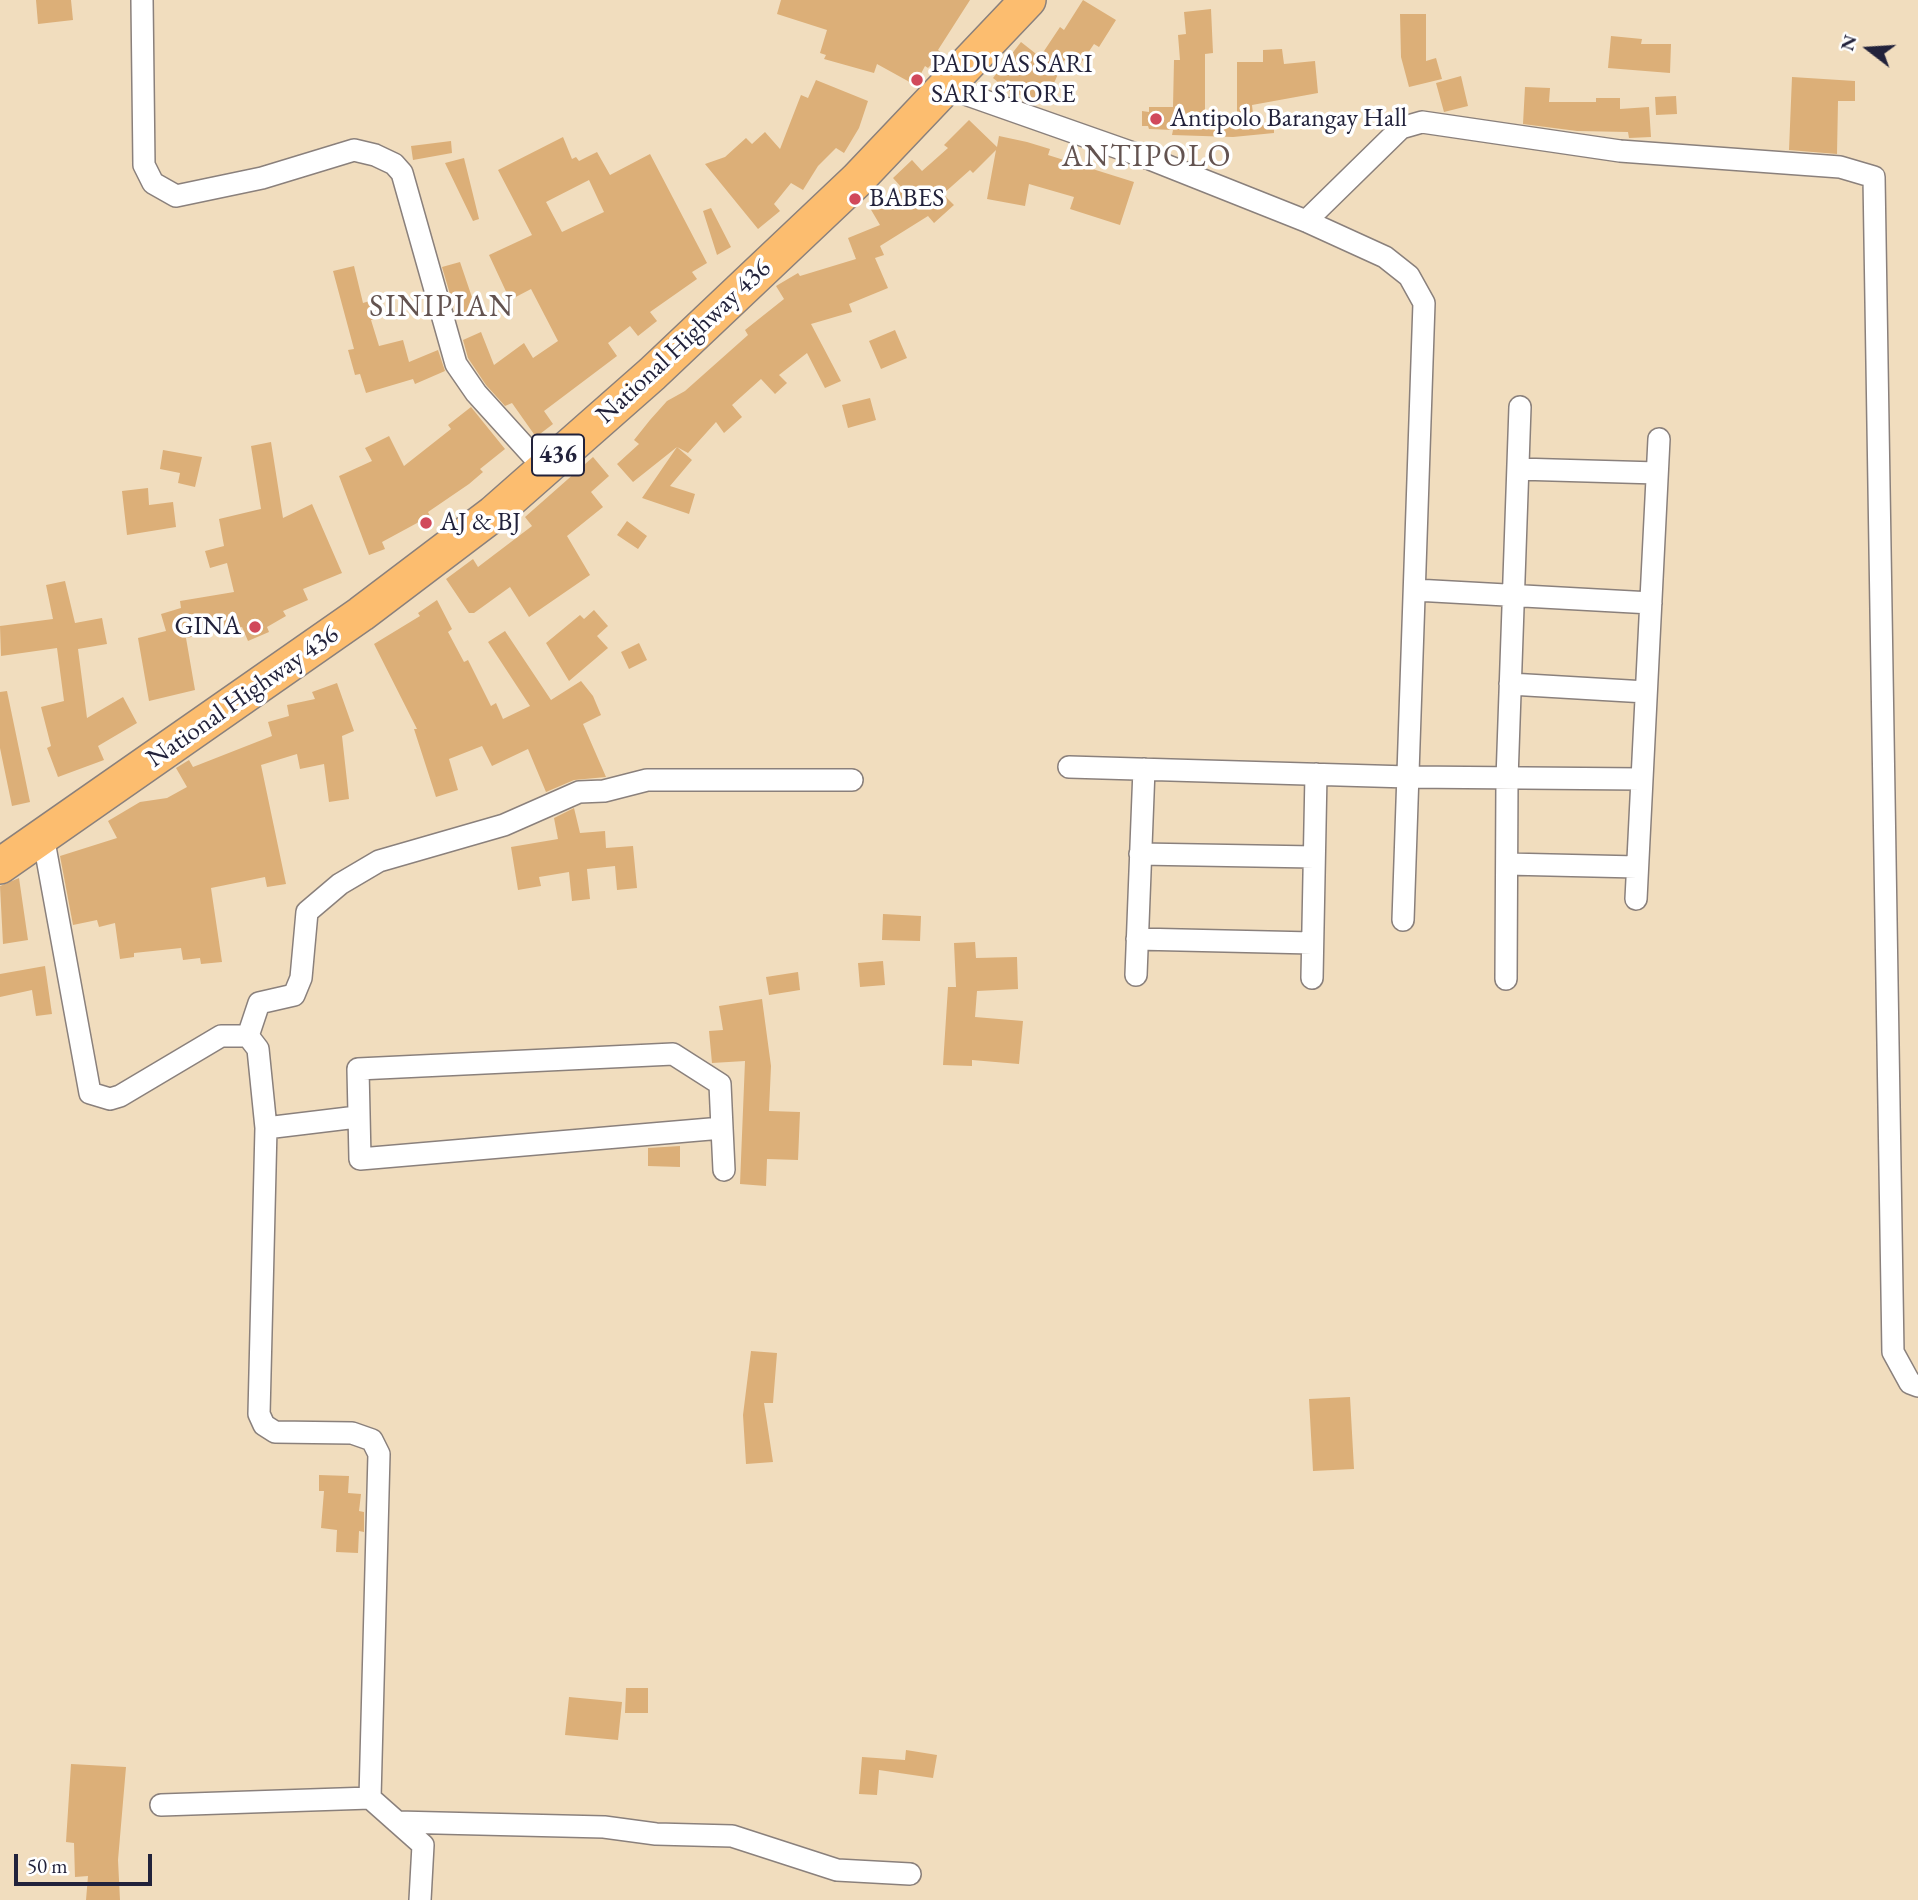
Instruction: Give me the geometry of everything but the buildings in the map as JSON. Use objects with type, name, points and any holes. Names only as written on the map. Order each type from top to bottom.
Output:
[{"type":"main road","name":"National Highway 436","points":[[0,866],[429,565],[544,468],[699,329],[857,180],[948,88],[1028,0]]},
{"type":"street","points":[[142,0],[144,164],[153,184],[176,196],[262,178],[354,150],[375,155],[394,164],[402,173],[456,364],[475,393],[544,468]]},
{"type":"street","points":[[948,88],[1150,159],[1306,221],[1385,257],[1409,276],[1424,303],[1403,920]]},
{"type":"street","points":[[1306,221],[1401,128],[1422,122],[1620,150],[1840,167],[1874,177],[1893,1353],[1910,1383],[1918,1386]]},
{"type":"street","points":[[1506,979],[1507,779],[1520,407]]},
{"type":"street","points":[[1636,900],[1659,439]]},
{"type":"street","points":[[1518,469],[1657,473]]},
{"type":"street","points":[[1415,590],[1651,603]]},
{"type":"street","points":[[1510,684],[1646,692]]},
{"type":"street","points":[[1069,767],[1408,777],[1641,779]]},
{"type":"street","points":[[1136,975],[1144,769]]},
{"type":"street","points":[[1312,978],[1316,774]]},
{"type":"street","points":[[248,1036],[259,1003],[294,995],[301,978],[307,912],[340,884],[379,861],[504,825],[579,792],[604,791],[646,780],[852,780]]},
{"type":"street","points":[[43,836],[86,1083],[90,1093],[110,1099],[120,1096],[221,1036],[248,1036]]},
{"type":"street","points":[[1140,854],[1314,857]]},
{"type":"street","points":[[1507,864],[1637,867]]},
{"type":"street","points":[[1137,939],[1312,943]]},
{"type":"street","points":[[248,1036],[258,1049],[266,1128],[259,1414],[264,1425],[275,1432],[352,1433],[372,1440],[379,1454],[370,1798]]},
{"type":"street","points":[[722,1128],[360,1158],[358,1069],[673,1054],[720,1084],[724,1170]]},
{"type":"street","points":[[266,1128],[357,1117]]},
{"type":"street","points":[[161,1805],[370,1798],[423,1845],[420,1900]]},
{"type":"street","points":[[397,1822],[604,1827],[656,1834],[732,1836],[836,1870],[910,1874]]},
{"type":"place","name":"PADUAS SARI SARI STORE","points":[[917,80]]},
{"type":"place","name":"Antipolo Barangay Hall","points":[[1156,119]]},
{"type":"place","name":"BABES","points":[[855,199]]},
{"type":"place","name":"AJ & BJ","points":[[426,523]]},
{"type":"place","name":"GINA","points":[[255,627]]},
{"type":"district","name":"ANTIPOLO","points":[[1147,158]]},
{"type":"district","name":"SINIPIAN","points":[[442,308]]}]
